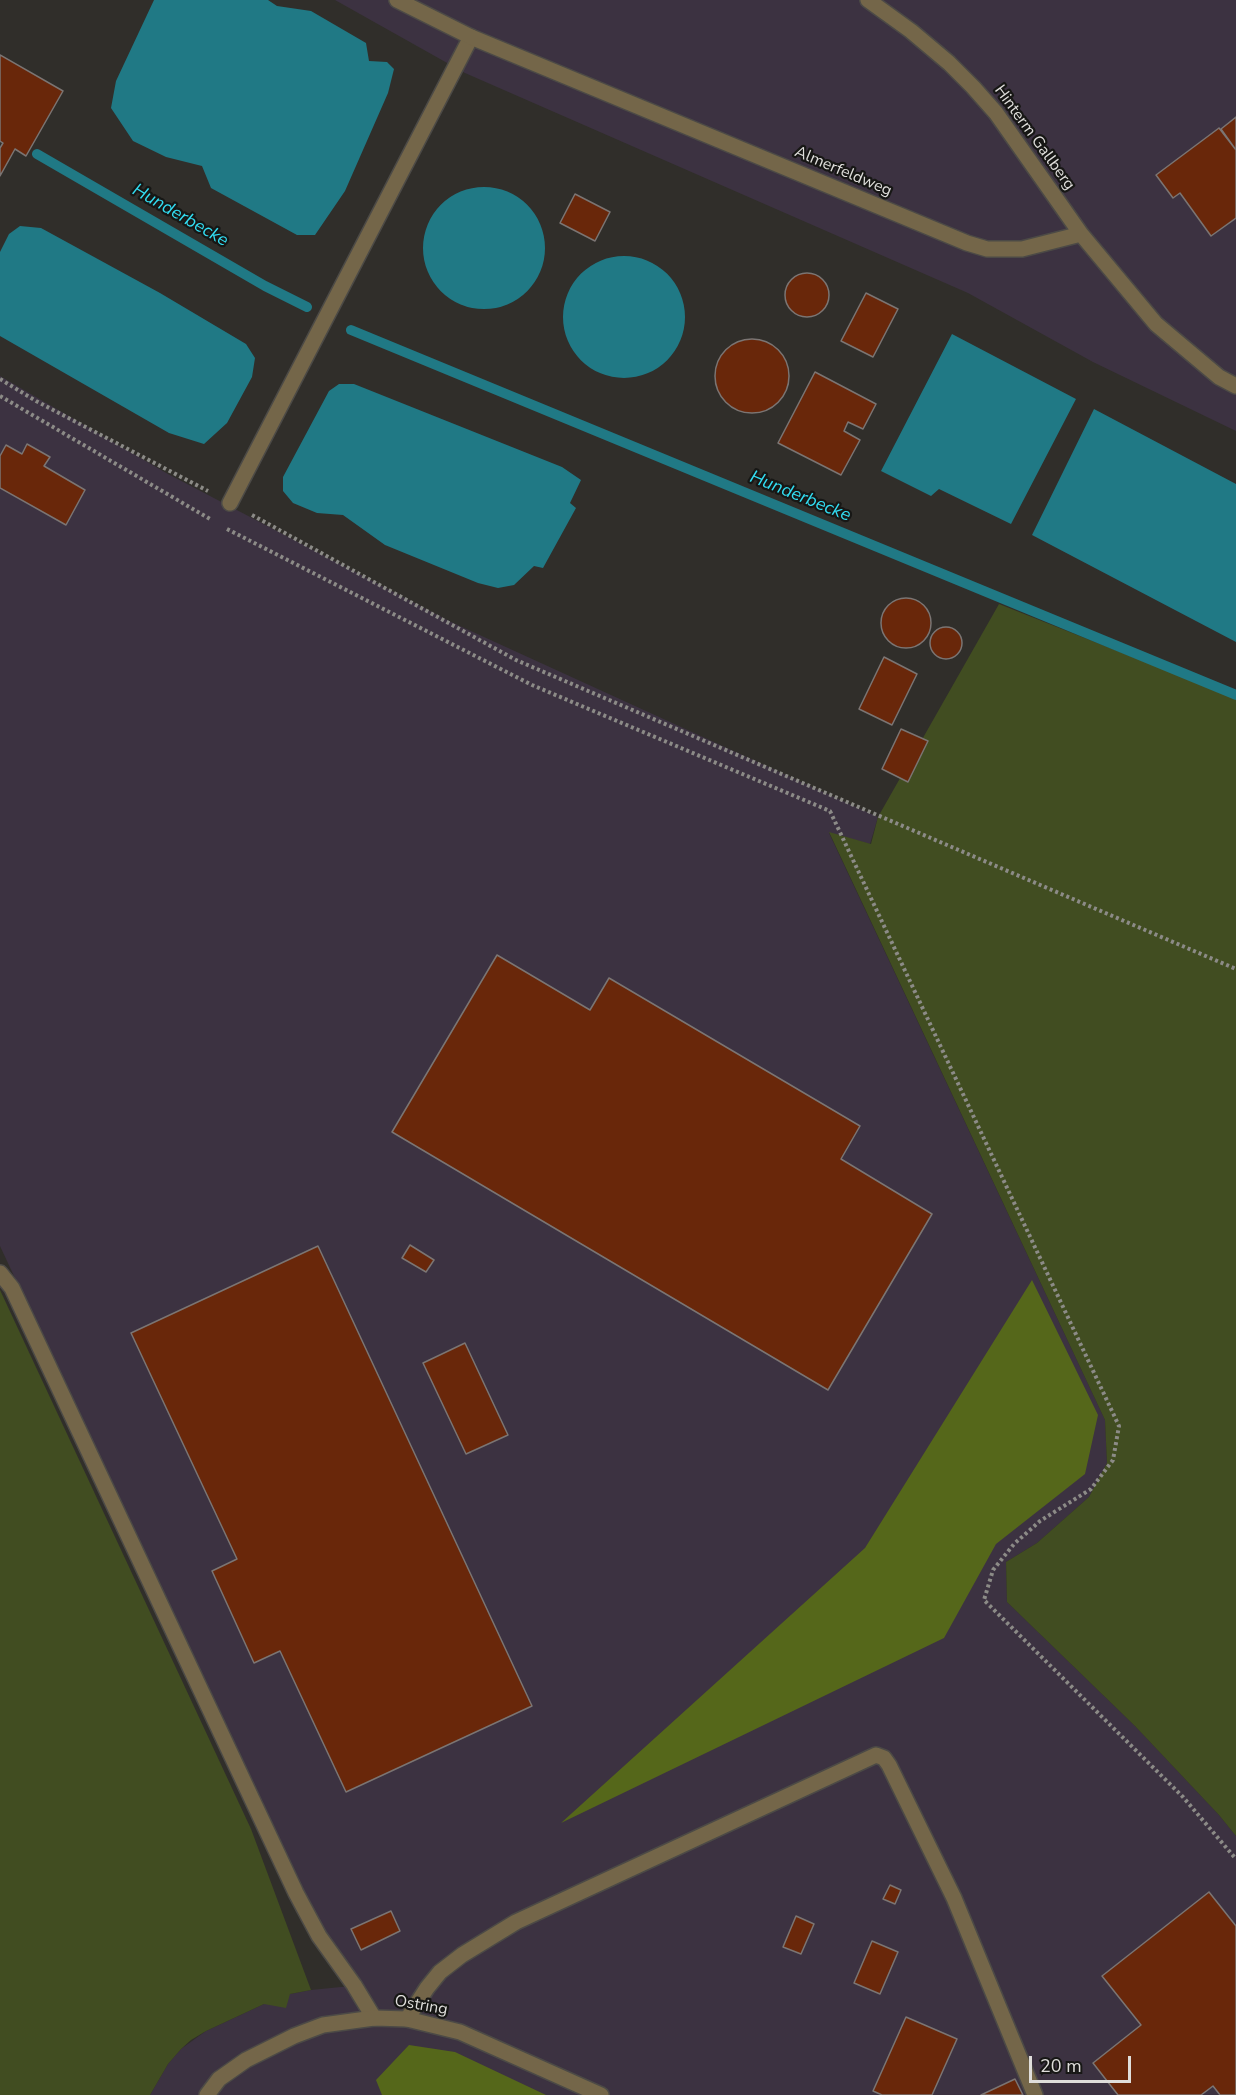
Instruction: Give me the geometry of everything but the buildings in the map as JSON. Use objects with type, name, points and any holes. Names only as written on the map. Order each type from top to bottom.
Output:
[{"type":"street","name":"Almerfeldweg","points":[[398,0],[471,37],[967,243],[987,249],[1022,249],[1081,234]]},
{"type":"street","name":"Hinterm Gallberg","points":[[868,0],[934,50],[996,113],[1081,234]]},
{"type":"street","points":[[230,503],[471,37]]},
{"type":"street","points":[[1081,234],[1156,324],[1219,377],[1236,386]]},
{"type":"street","points":[[0,1273],[12,1288],[296,1893],[319,1936],[374,2018]]},
{"type":"street","points":[[407,2019],[440,1972],[462,1955],[516,1922],[876,1755],[884,1758],[888,1765],[954,1898],[1035,2095]]},
{"type":"street","name":"Ostring","points":[[207,2095],[219,2079],[246,2060],[294,2036],[322,2025],[374,2018],[407,2019],[460,2032],[601,2095]]},
{"type":"path","points":[[0,379],[36,401],[230,503],[516,660],[1236,969]]},
{"type":"path","points":[[0,396],[217,524],[532,685],[830,812],[1119,1426],[1113,1461],[1091,1489],[1040,1521],[1014,1544],[993,1570],[984,1600],[1183,1797],[1236,1859]]},
{"type":"shaded area","points":[[335,0],[1236,0],[1236,431],[1093,362],[968,293],[465,73]]},
{"type":"shaded area","points":[[0,376],[168,474],[449,621],[878,817],[870,844],[829,833],[1105,1420],[1107,1463],[1089,1497],[1037,1543],[1006,1562],[1007,1602],[1135,1726],[1236,1836],[1236,2095],[150,2095],[168,2064],[181,2049],[206,2031],[290,1994],[361,1985],[328,1949],[0,1246]]},
{"type":"green space","points":[[999,604],[1236,698],[1236,1836],[1135,1726],[1007,1602],[1006,1562],[1037,1543],[1089,1497],[1107,1463],[1105,1420],[829,832],[871,844],[878,817]]},
{"type":"green space","points":[[1032,1280],[1098,1415],[1085,1474],[996,1544],[944,1638],[561,1823],[865,1548]]},
{"type":"green space","points":[[0,1290],[251,1829],[311,1990],[290,1994],[286,2008],[264,2004],[191,2040],[168,2064],[150,2095],[0,2095]]},
{"type":"green space","points":[[409,2045],[455,2052],[546,2095],[382,2095],[376,2080]]},
{"type":"water","points":[[154,0],[268,0],[277,6],[311,11],[366,43],[369,61],[387,62],[394,69],[388,93],[345,191],[315,235],[297,235],[211,188],[202,166],[166,157],[133,141],[111,108],[116,81]]},
{"type":"water","points":[[484,187],[507,191],[527,205],[541,225],[545,248],[541,271],[527,291],[507,305],[484,309],[461,305],[441,291],[427,271],[423,248],[427,225],[441,205],[461,191]]},
{"type":"water","points":[[20,226],[41,228],[160,293],[246,344],[255,358],[252,377],[227,423],[204,444],[169,433],[0,336],[0,252],[9,234]]},
{"type":"water","points":[[624,256],[647,260],[667,274],[681,294],[685,317],[681,340],[667,360],[647,374],[624,378],[601,374],[581,360],[567,340],[563,317],[567,294],[581,274],[601,260]]},
{"type":"water","points":[[952,334],[1076,399],[1011,524],[939,489],[931,496],[881,471]]},
{"type":"water","points":[[339,384],[354,384],[562,467],[581,480],[570,503],[576,508],[543,568],[534,566],[514,585],[498,588],[478,583],[385,545],[343,515],[317,513],[293,503],[283,491],[283,477],[329,391]]},
{"type":"water","points":[[1094,409],[1236,484],[1236,642],[1032,535]]},
{"type":"waterway","name":"Hunderbecke","points":[[37,154],[265,286],[307,307]]},
{"type":"waterway","name":"Hunderbecke","points":[[351,330],[1236,695]]}]
